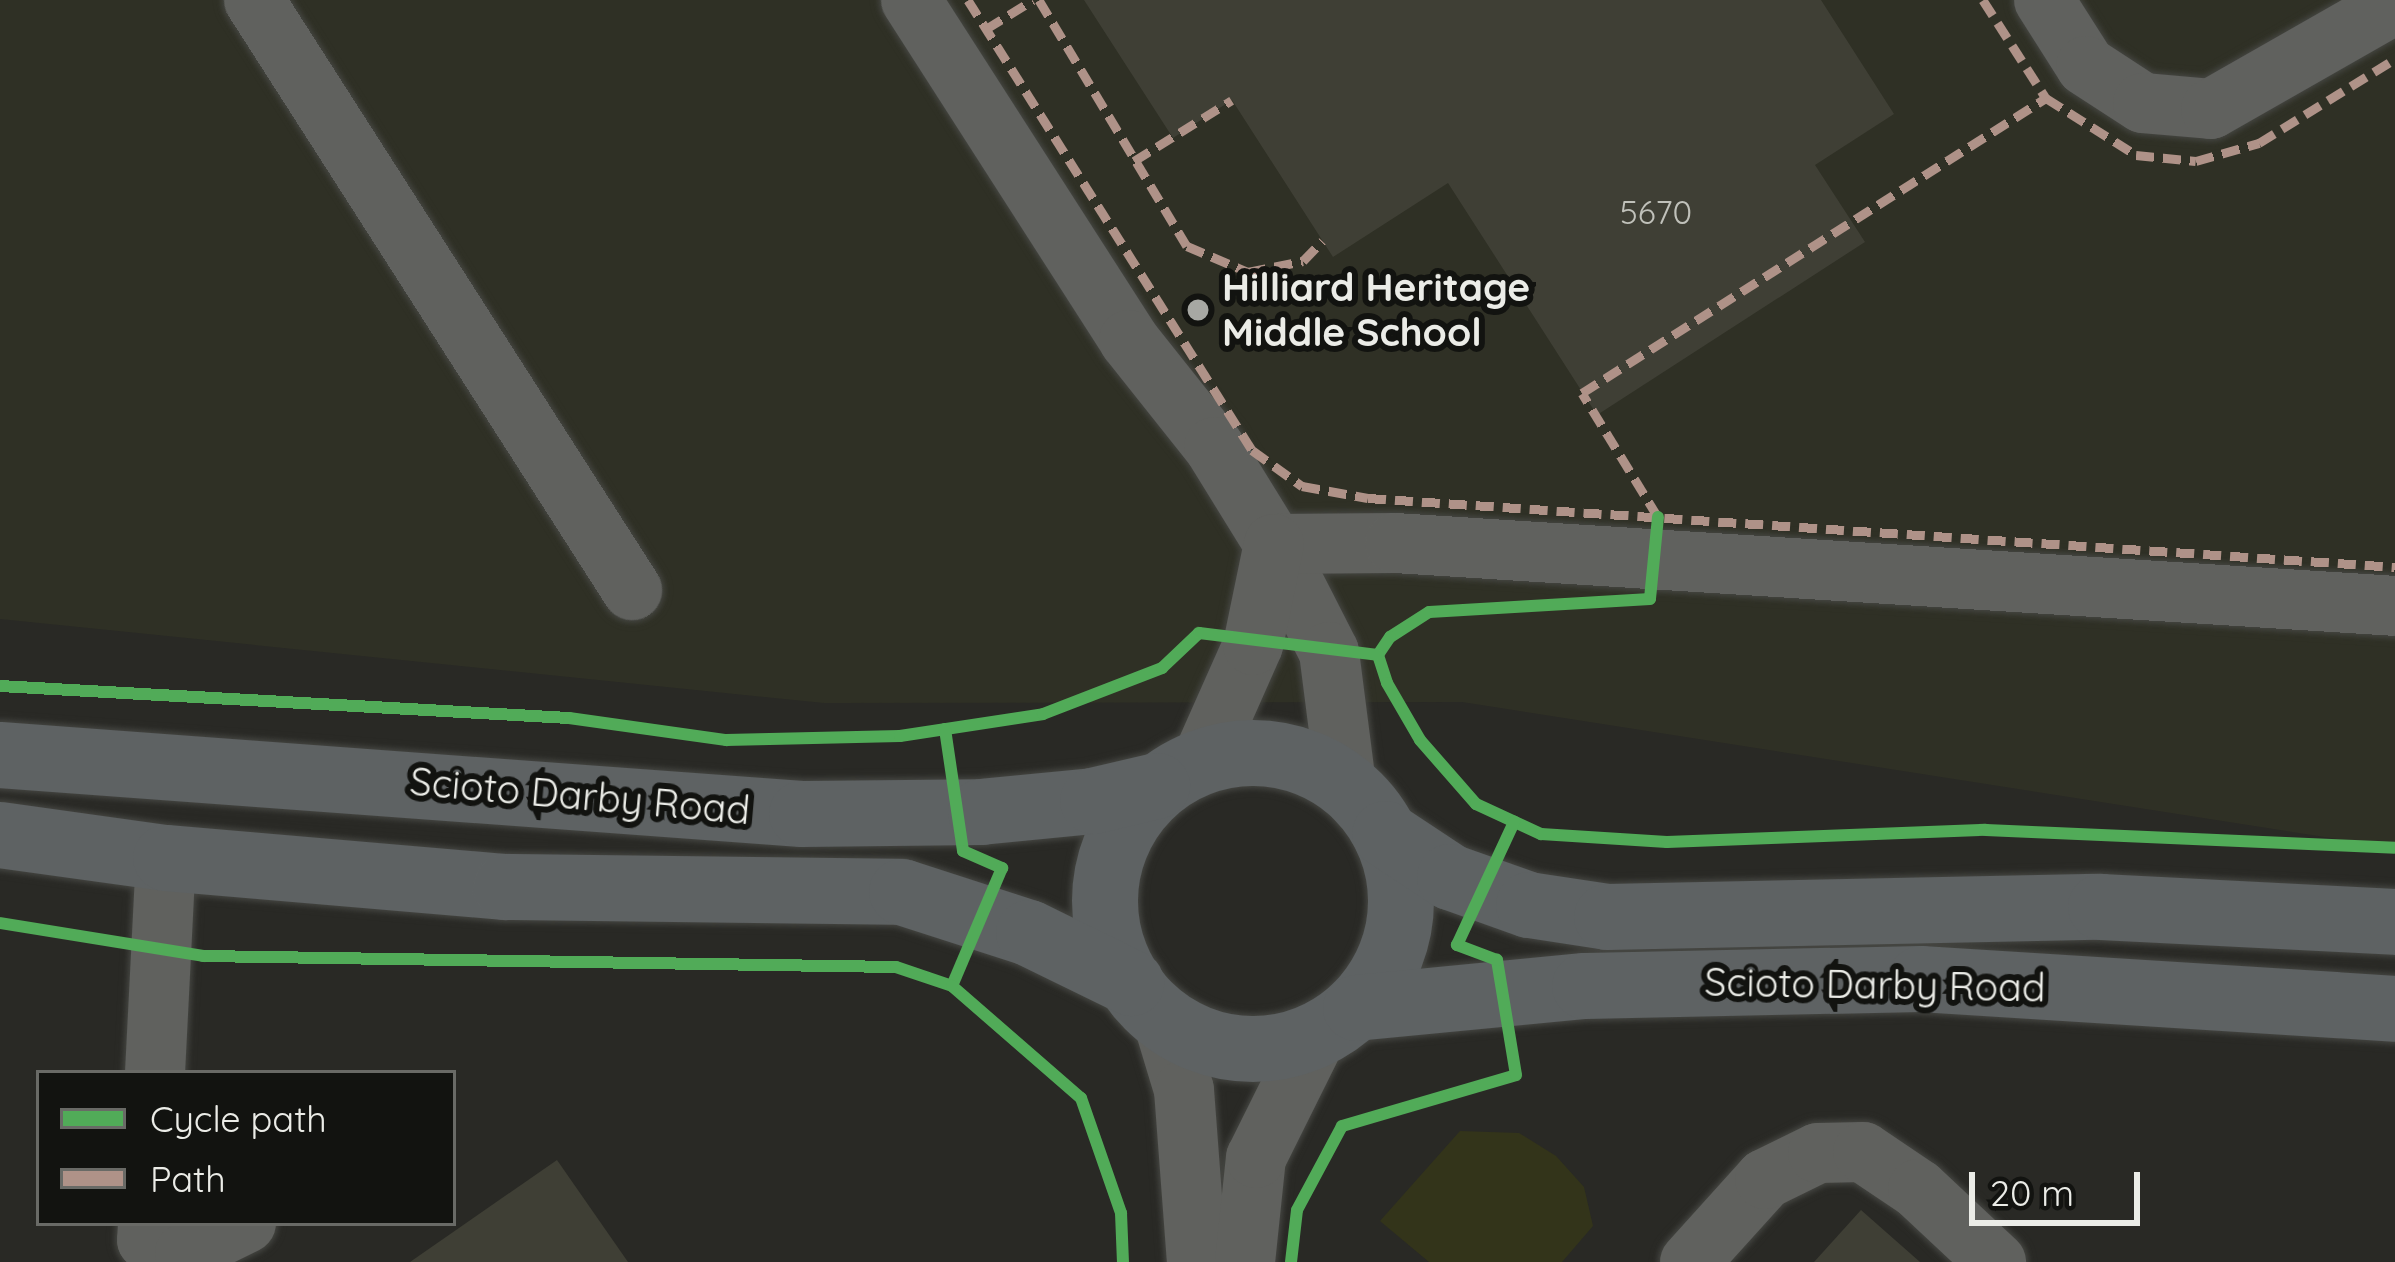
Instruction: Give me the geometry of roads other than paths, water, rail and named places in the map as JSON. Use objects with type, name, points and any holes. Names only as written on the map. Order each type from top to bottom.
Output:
[{"type":"main road","points":[[1252,752],[1302,760],[1346,784],[1385,834],[1399,868],[1401,919],[1387,967],[1337,1022],[1271,1048],[1223,1046],[1146,1000],[1104,913],[1108,866],[1126,822],[1179,773],[1252,752]]},
{"type":"main road","name":"Scioto Darby Road","points":[[0,755],[802,814],[981,812],[1093,802],[1179,773]]},
{"type":"main road","name":"Scioto Darby Road","points":[[1385,834],[1450,877],[1528,905],[1606,917],[2101,907],[2395,922]]},
{"type":"main road","name":"Scioto Darby Road","points":[[0,835],[166,858],[506,887],[902,892],[1029,933],[1146,1000]]},
{"type":"main road","name":"Scioto Darby Road","points":[[1337,1022],[1585,986],[1921,979],[2395,1010]]},
{"type":"street","points":[[254,0],[632,590]]},
{"type":"street","points":[[911,0],[1118,323],[1214,446],[1274,544],[1329,652],[1346,784]]},
{"type":"street","points":[[2044,0],[2086,66],[2124,91],[2143,103],[2211,109],[2394,2]]},
{"type":"street","points":[[1274,544],[1395,543],[2395,606]]},
{"type":"street","points":[[1179,773],[1253,645],[1274,544]]},
{"type":"street","points":[[155,1070],[166,858]]},
{"type":"street","points":[[1146,1000],[1184,1090],[1197,1262]]},
{"type":"street","points":[[1245,1262],[1256,1158],[1337,1022]]},
{"type":"street","points":[[1690,1262],[1765,1179],[1818,1153],[1863,1152],[1918,1189],[1996,1262]]},
{"type":"street","points":[[150,1242],[184,1253],[239,1226]]},
{"type":"place","name":"Hilliard Heritage Middle School","points":[[1198,310]]}]
